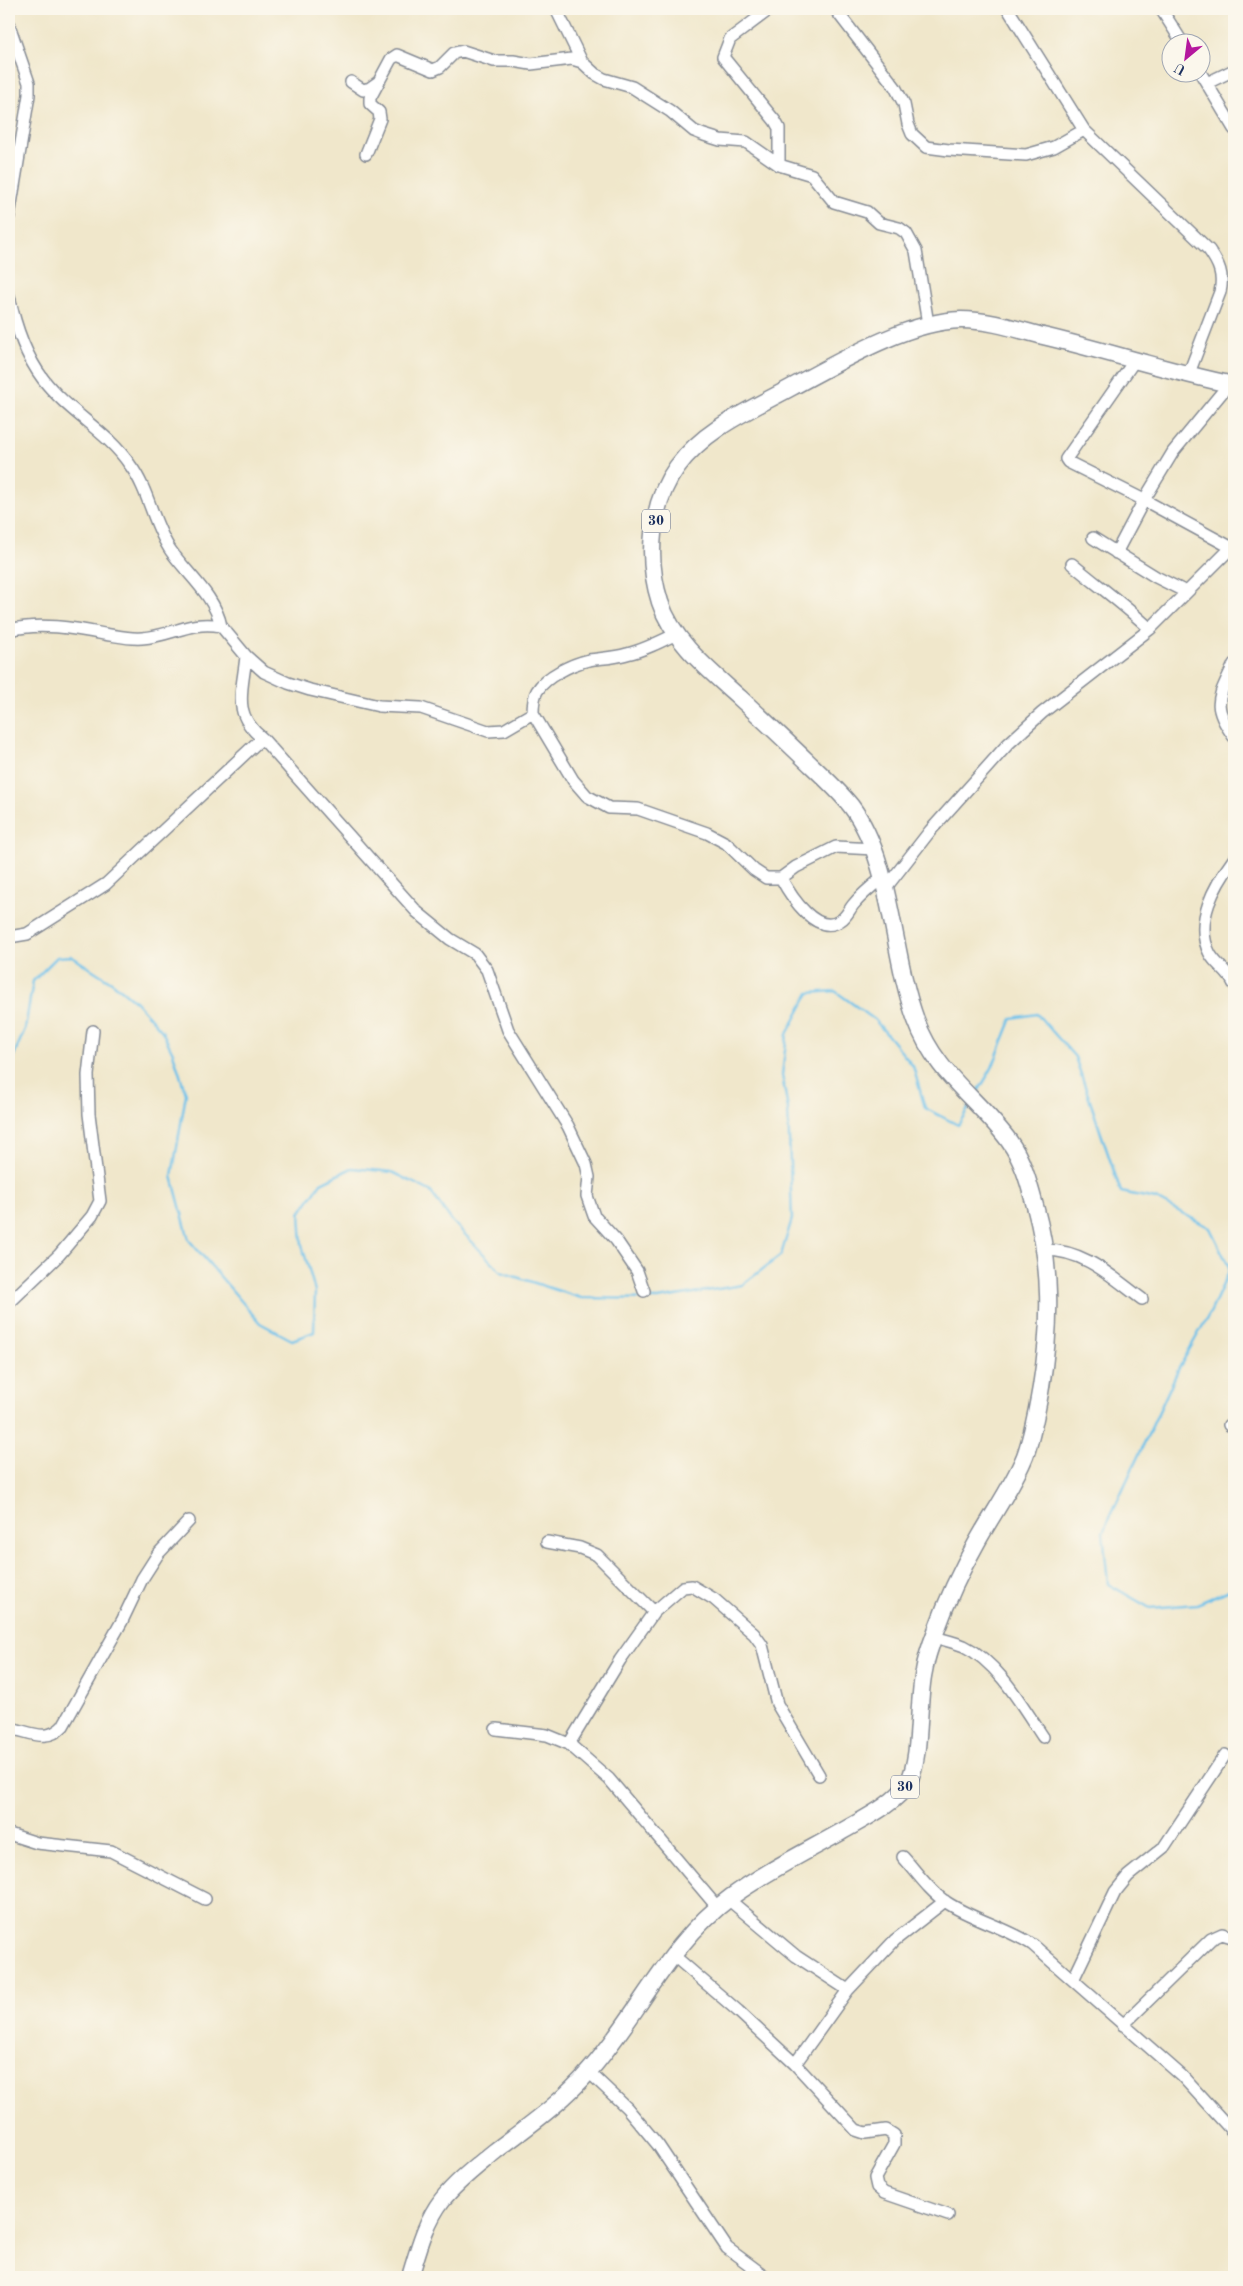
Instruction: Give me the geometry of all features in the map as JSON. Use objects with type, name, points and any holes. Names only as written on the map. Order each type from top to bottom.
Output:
[{"type":"highway","name":"30","points":[[410,2277],[429,2220],[443,2198],[467,2174],[548,2110],[589,2072],[673,1955],[702,1920],[723,1903],[881,1809],[905,1787],[909,1781],[917,1747],[923,1673],[934,1637],[953,1588],[976,1543],[1008,1491],[1025,1456],[1036,1413],[1048,1345],[1050,1306],[1044,1238],[1030,1187],[1018,1154],[988,1117],[955,1083],[932,1055],[917,1024],[901,971],[874,849],[858,817],[842,796],[714,674],[676,634],[666,618],[657,592],[652,558],[659,508],[668,481],[685,457],[710,435],[751,408],[832,365],[902,333],[928,324],[954,321],[993,323],[1232,384]]},
{"type":"street","points":[[556,9],[582,62]]},
{"type":"street","points":[[770,9],[730,39],[723,57],[779,128],[779,165]]},
{"type":"street","points":[[835,9],[894,87],[904,104],[912,134],[926,147],[1026,155],[1054,147],[1084,130]]},
{"type":"street","points":[[1008,9],[1084,130],[1209,250],[1220,267],[1222,283],[1220,292],[1189,373]]},
{"type":"street","points":[[1161,9],[1176,32]]},
{"type":"street","points":[[9,25],[29,84],[30,94],[9,216]]},
{"type":"street","points":[[366,154],[380,119],[379,112],[370,101],[391,59],[397,55],[433,70],[440,68],[454,53],[463,52],[494,61],[513,61],[531,64],[572,59],[582,62],[604,79],[625,84],[640,92],[670,111],[694,131],[720,140],[746,142],[779,165],[812,175],[828,196],[840,206],[867,212],[879,223],[899,228],[906,233],[916,251],[928,324]]},
{"type":"street","points":[[1234,70],[1207,83],[1234,129]]},
{"type":"street","points":[[351,82],[364,90],[379,82]]},
{"type":"street","points":[[9,296],[18,330],[35,366],[53,390],[110,441],[131,466],[168,546],[214,606],[221,626],[246,656],[264,672],[295,686],[357,702],[433,711],[488,731],[504,730],[533,713]]},
{"type":"street","points":[[781,878],[799,907],[819,921],[832,924],[840,922],[853,905],[883,884],[1008,744],[1042,713],[1150,629],[1234,547],[1066,460],[1135,360]]},
{"type":"street","points":[[1116,553],[1144,500],[1184,437],[1232,384]]},
{"type":"street","points":[[1093,538],[1186,592]]},
{"type":"street","points":[[1072,564],[1107,594],[1125,605],[1150,629]]},
{"type":"street","points":[[9,630],[36,625],[105,634],[123,639],[144,638],[206,623],[221,626]]},
{"type":"street","points":[[676,634],[637,652],[612,658],[588,660],[561,672],[544,683],[538,690],[534,697],[533,713],[578,786],[592,799],[614,809],[638,809],[708,833],[726,843],[760,875],[771,879],[781,878],[796,867],[836,847],[874,849]]},
{"type":"street","points":[[246,656],[241,705],[242,714],[250,728],[262,738],[416,912],[450,940],[475,954],[487,970],[508,1030],[568,1126],[586,1164],[589,1177],[587,1196],[594,1216],[616,1240],[637,1271],[644,1291]]},
{"type":"street","points":[[1234,664],[1221,692],[1218,706],[1224,723],[1234,736]]},
{"type":"street","points":[[9,937],[27,934],[106,884],[262,738]]},
{"type":"street","points":[[1234,859],[1214,890],[1203,925],[1204,939],[1210,954],[1234,984]]},
{"type":"street","points":[[9,1303],[60,1255],[92,1216],[100,1201],[89,1114],[88,1075],[93,1031]]},
{"type":"street","points":[[1045,1250],[1059,1250],[1086,1259],[1142,1299]]},
{"type":"street","points":[[9,1728],[41,1736],[58,1731],[64,1726],[122,1621],[142,1579],[158,1554],[189,1521]]},
{"type":"street","points":[[547,1542],[580,1548],[597,1555],[654,1612]]},
{"type":"street","points":[[569,1744],[620,1660],[654,1612],[683,1587],[692,1586],[714,1599],[754,1634],[762,1645],[777,1704],[820,1775]]},
{"type":"street","points":[[934,1637],[964,1647],[988,1665],[1011,1689],[1043,1737]]},
{"type":"street","points":[[496,1729],[547,1735],[569,1744],[608,1779],[723,1903],[796,1956],[848,1990]]},
{"type":"street","points":[[1073,1980],[1115,1892],[1128,1876],[1164,1847],[1225,1755]]},
{"type":"street","points":[[9,1834],[37,1843],[111,1851],[205,1899]]},
{"type":"street","points":[[903,1856],[945,1901],[986,1923],[1018,1935],[1033,1945],[1182,2076],[1234,2133]]},
{"type":"street","points":[[795,2064],[848,1990],[895,1940],[945,1901]]},
{"type":"street","points":[[1123,2025],[1211,1938],[1222,1934],[1232,1937]]},
{"type":"street","points":[[673,1955],[738,2011],[795,2064],[859,2132],[886,2130],[894,2135],[895,2142],[875,2178],[877,2187],[884,2193],[948,2215]]},
{"type":"street","points":[[589,2072],[627,2108],[658,2145],[727,2248],[737,2258],[766,2277]]},
{"type":"waterway","points":[[9,1067],[25,1029],[33,981],[57,957],[71,956],[113,983],[136,1002],[162,1031],[173,1053],[186,1094],[172,1176],[189,1240],[260,1323],[292,1340],[314,1332],[315,1291],[302,1245],[300,1213],[321,1183],[352,1168],[392,1172],[430,1191],[452,1221],[501,1272],[581,1298],[658,1299],[742,1285],[781,1255],[792,1219],[788,1109],[782,1075],[787,1034],[809,993],[835,991],[875,1020],[913,1066],[925,1108],[958,1125],[970,1106]]},
{"type":"waterway","points":[[976,1095],[992,1068],[1012,1018],[1037,1014],[1075,1057],[1121,1192],[1156,1199],[1210,1228],[1230,1269],[1211,1311],[1179,1368],[1103,1532],[1108,1584],[1150,1608],[1197,1604],[1234,1588]]}]
